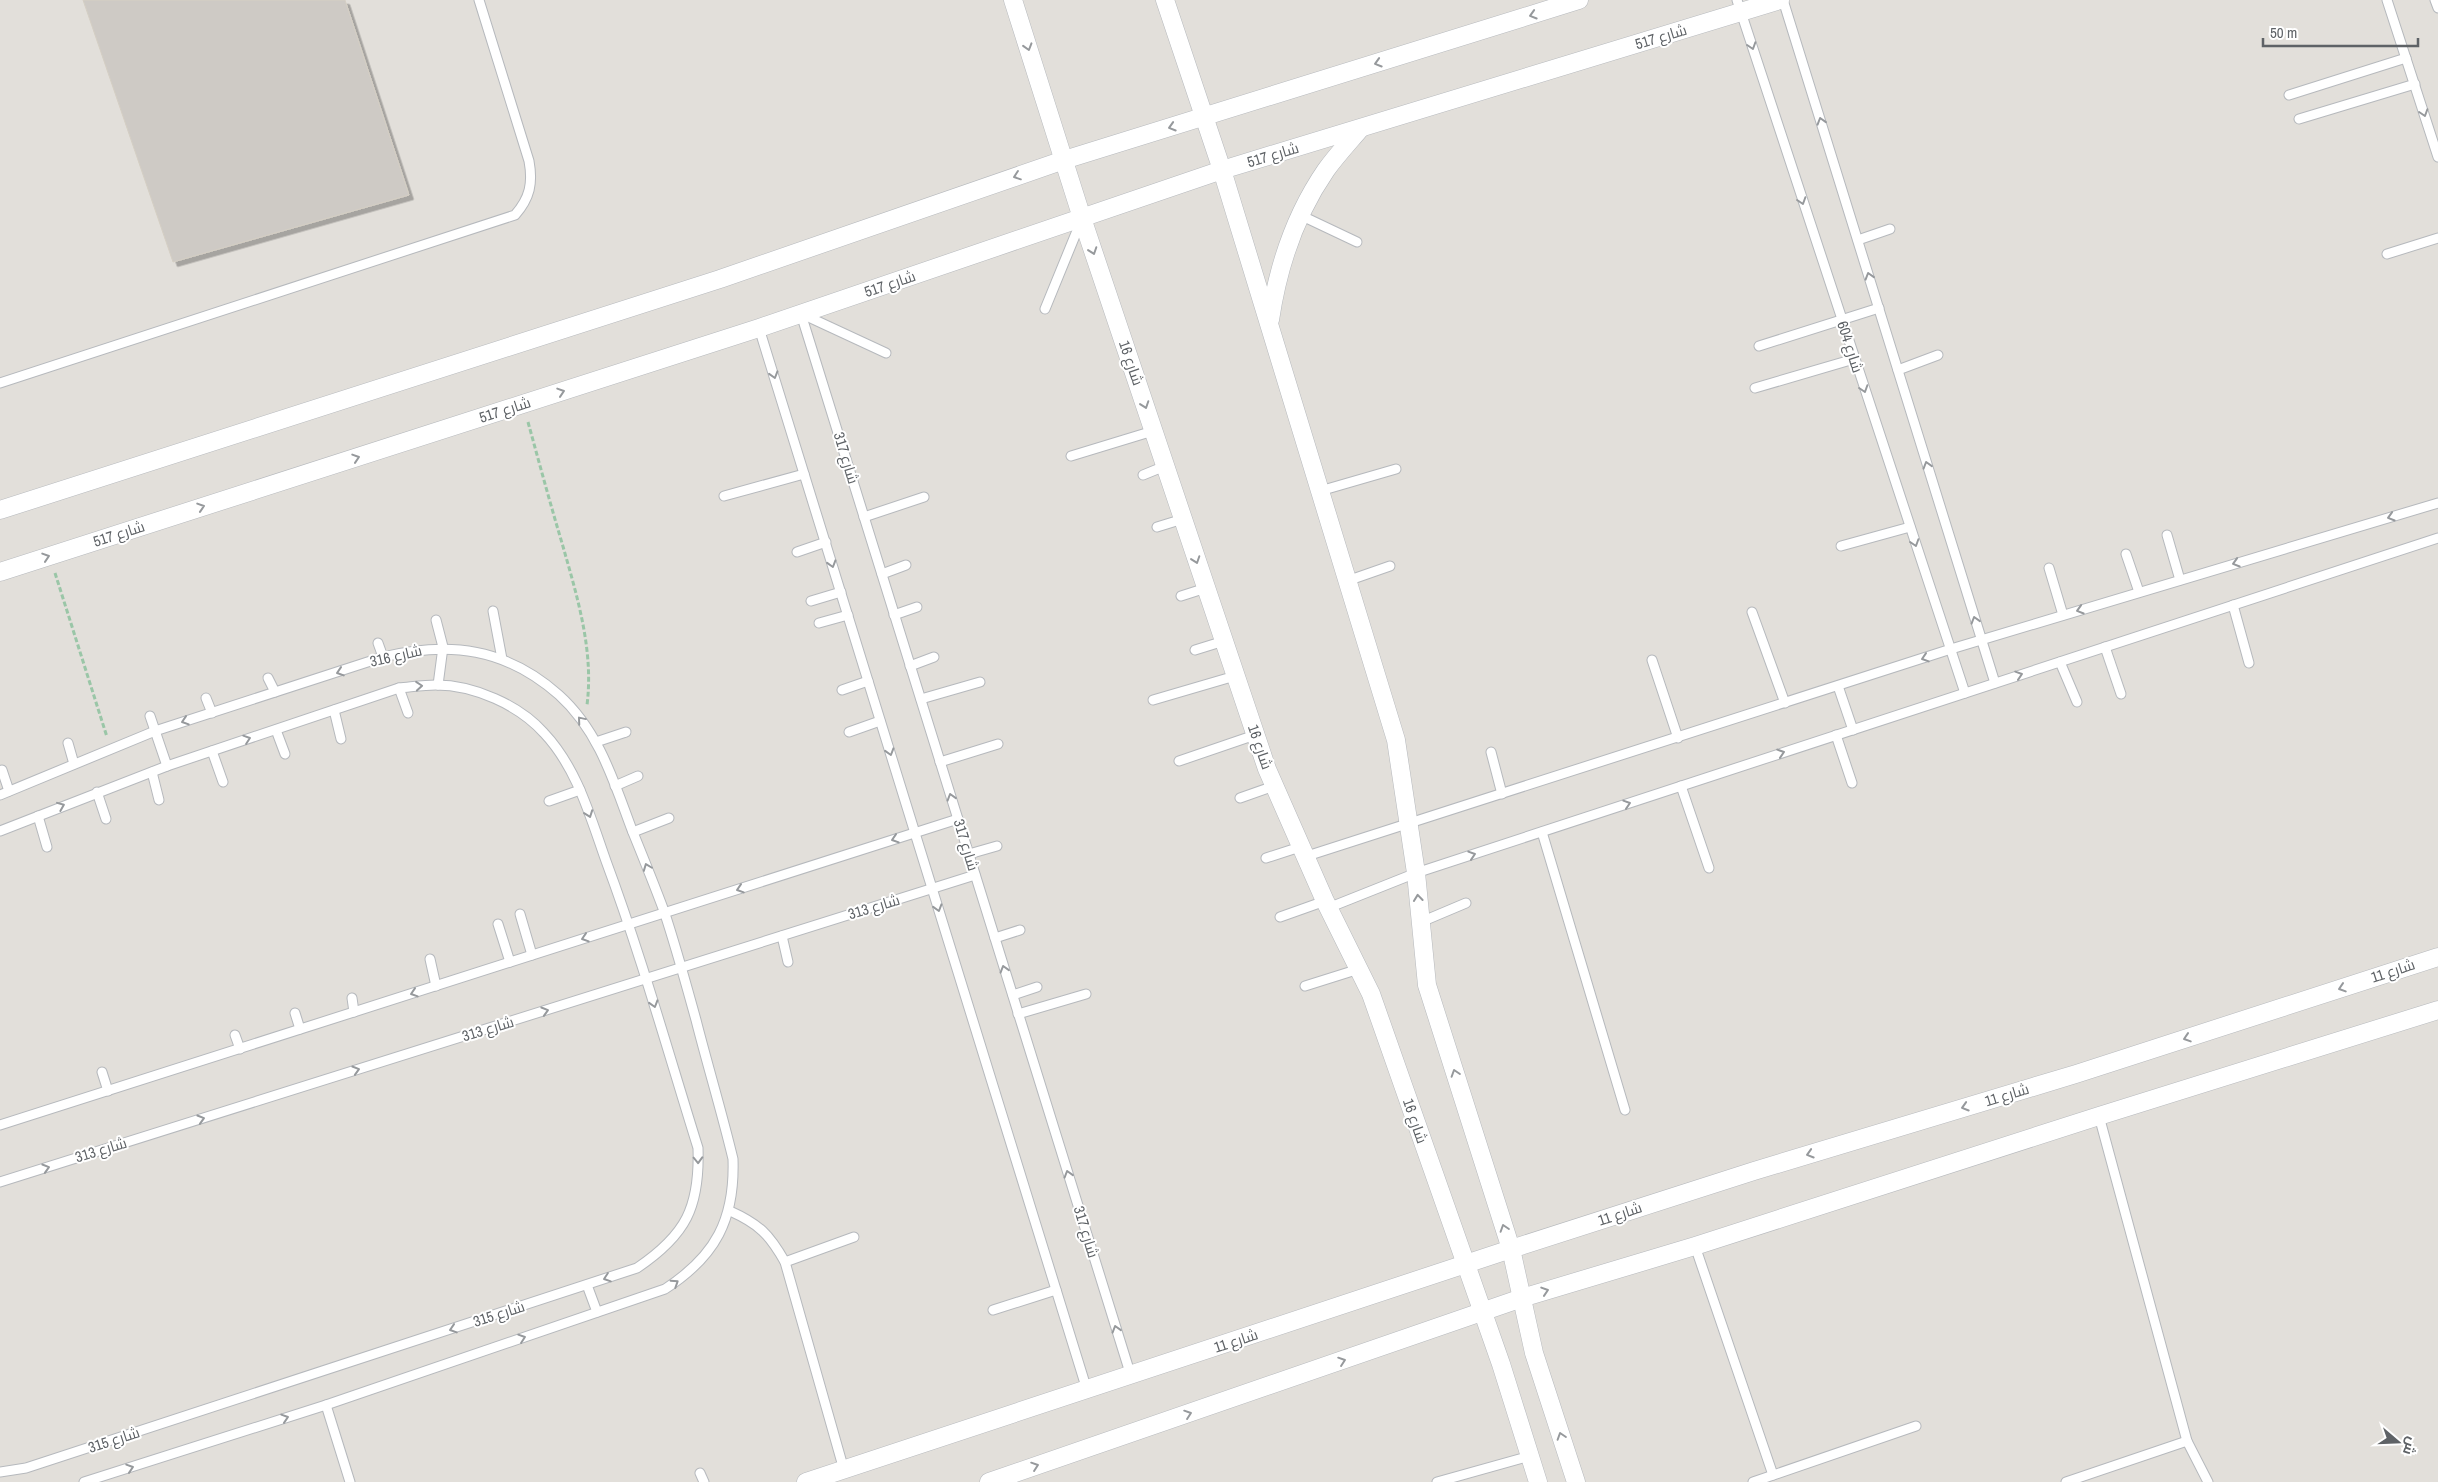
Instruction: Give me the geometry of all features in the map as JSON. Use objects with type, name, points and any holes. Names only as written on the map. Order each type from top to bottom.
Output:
[{"type":"street","name":"شارع 16","points":[[1014,0],[1082,218],[1255,735],[1302,852],[1371,994],[1482,1313],[1538,1482]]},
{"type":"street","points":[[1165,0],[1222,170],[1396,740],[1410,824],[1427,985],[1510,1249],[1534,1353],[1576,1482]]},
{"type":"street","points":[[0,510],[720,279],[1064,160],[1579,0]]},
{"type":"street","name":"شارع 517","points":[[0,572],[760,328],[1222,170],[1360,128],[1739,6],[1782,0]]},
{"type":"street","points":[[1269,325],[1275,287],[1285,250],[1300,215],[1326,170],[1360,128]]},
{"type":"street","name":"شارع 11","points":[[806,1482],[1510,1249],[1754,1171],[2076,1074],[2438,957]]},
{"type":"street","points":[[989,1482],[1522,1298],[1695,1246],[2099,1116],[2438,1010]]},
{"type":"lane","points":[[0,383],[515,215],[524,204],[530,190],[529,162],[479,0]]},
{"type":"lane","points":[[1782,0],[1995,683]]},
{"type":"lane","points":[[2387,0],[2438,157]]},
{"type":"lane","points":[[2435,0],[2438,8]]},
{"type":"lane","name":"شارع 604","points":[[1739,6],[1964,693]]},
{"type":"lane","points":[[2289,95],[2406,58]]},
{"type":"lane","points":[[2299,119],[2415,84]]},
{"type":"lane","points":[[1300,215],[1357,242]]},
{"type":"lane","points":[[1045,309],[1082,218]]},
{"type":"lane","points":[[1858,240],[1890,229]]},
{"type":"lane","points":[[2387,254],[2438,238]]},
{"type":"lane","points":[[1759,346],[1879,308]]},
{"type":"lane","points":[[801,314],[886,353]]},
{"type":"lane","name":"شارع 317","points":[[801,314],[1131,1376]]},
{"type":"lane","points":[[760,328],[1086,1390]]},
{"type":"lane","points":[[1898,370],[1938,355]]},
{"type":"lane","points":[[1755,388],[1854,359]]},
{"type":"lane","points":[[1071,456],[1154,431]]},
{"type":"lane","points":[[1142,475],[1165,466]]},
{"type":"lane","points":[[1320,491],[1396,469]]},
{"type":"lane","points":[[724,496],[804,474]]},
{"type":"lane","points":[[864,517],[924,497]]},
{"type":"lane","points":[[1266,858],[1302,852],[1410,824],[1951,649],[2438,503]]},
{"type":"lane","points":[[1157,527],[1183,519]]},
{"type":"lane","points":[[1841,546],[1910,527]]},
{"type":"lane","points":[[2168,535],[2180,580]]},
{"type":"lane","points":[[1280,917],[1326,904],[2438,538]]},
{"type":"lane","points":[[796,552],[826,542]]},
{"type":"lane","points":[[2126,554],[2140,592]]},
{"type":"lane","points":[[882,574],[906,565]]},
{"type":"lane","points":[[1347,581],[1390,566]]},
{"type":"lane","points":[[2049,568],[2063,615]]},
{"type":"lane","points":[[1181,596],[1206,588]]},
{"type":"lane","points":[[811,601],[840,592]]},
{"type":"lane","points":[[2233,605],[2249,663]]},
{"type":"lane","points":[[894,614],[917,607]]},
{"type":"lane","points":[[493,611],[502,659]]},
{"type":"lane","points":[[1752,612],[1785,703]]},
{"type":"lane","points":[[819,623],[848,615]]},
{"type":"lane","points":[[436,620],[443,647],[438,685]]},
{"type":"lane","points":[[1195,650],[1224,641]]},
{"type":"lane","points":[[378,643],[383,657]]},
{"type":"lane","name":"شارع 316","points":[[4,793],[155,731],[383,657],[413,650],[443,647],[473,651],[502,659],[529,673],[560,695],[585,724],[596,742],[615,786],[664,913]]},
{"type":"lane","points":[[2104,647],[2121,694]]},
{"type":"lane","points":[[910,666],[934,657]]},
{"type":"lane","points":[[1652,660],[1678,738]]},
{"type":"lane","points":[[2060,662],[2077,702]]},
{"type":"lane","points":[[1153,700],[1235,676]]},
{"type":"lane","points":[[268,678],[275,692]]},
{"type":"lane","points":[[842,690],[868,681]]},
{"type":"lane","points":[[921,700],[980,682]]},
{"type":"lane","points":[[0,832],[97,792],[167,766],[399,688],[438,685],[477,692],[513,707],[544,732],[568,762],[629,924]]},
{"type":"lane","points":[[1838,686],[1853,730]]},
{"type":"lane","points":[[399,688],[408,713]]},
{"type":"lane","points":[[206,698],[212,713]]},
{"type":"lane","points":[[334,710],[341,739]]},
{"type":"lane","points":[[150,716],[167,766]]},
{"type":"lane","points":[[849,732],[880,721]]},
{"type":"lane","points":[[276,730],[285,754]]},
{"type":"lane","points":[[596,742],[626,732]]},
{"type":"lane","points":[[1179,761],[1255,735]]},
{"type":"lane","points":[[1836,735],[1852,784]]},
{"type":"lane","points":[[68,743],[74,764]]},
{"type":"lane","points":[[940,762],[998,744]]},
{"type":"lane","points":[[212,752],[223,782]]},
{"type":"lane","points":[[1491,752],[1502,794]]},
{"type":"lane","points":[[2,770],[4,793]]},
{"type":"lane","points":[[152,772],[159,800]]},
{"type":"lane","points":[[615,786],[638,776]]},
{"type":"lane","points":[[1240,798],[1274,786]]},
{"type":"lane","points":[[1681,786],[1710,868]]},
{"type":"lane","points":[[549,801],[580,790]]},
{"type":"lane","points":[[97,792],[106,819]]},
{"type":"lane","points":[[38,816],[47,847]]},
{"type":"lane","points":[[633,832],[669,818]]},
{"type":"lane","points":[[0,1125],[958,819]]},
{"type":"lane","points":[[1542,832],[1625,1110]]},
{"type":"lane","points":[[969,854],[996,846]]},
{"type":"lane","name":"شارع 313","points":[[0,1182],[975,875]]},
{"type":"lane","points":[[1421,922],[1466,903]]},
{"type":"lane","name":"شارع 315","points":[[84,1482],[326,1405],[666,1289],[687,1275],[706,1256],[720,1235],[730,1211],[734,1185],[733,1159],[681,967],[664,913]]},
{"type":"lane","points":[[520,914],[532,956]]},
{"type":"lane","points":[[498,924],[510,962]]},
{"type":"lane","name":"شارع 315","points":[[0,1472],[26,1468],[587,1285],[638,1268],[661,1252],[680,1230],[693,1205],[699,1177],[698,1148],[629,924]]},
{"type":"lane","points":[[995,938],[1020,930]]},
{"type":"lane","points":[[782,936],[788,962]]},
{"type":"lane","points":[[430,959],[436,986]]},
{"type":"lane","points":[[1305,986],[1359,969]]},
{"type":"lane","points":[[1013,995],[1037,987]]},
{"type":"lane","points":[[1018,1014],[1086,994]]},
{"type":"lane","points":[[352,998],[354,1012]]},
{"type":"lane","points":[[295,1013],[300,1029]]},
{"type":"lane","points":[[235,1035],[240,1049]]},
{"type":"lane","points":[[102,1072],[108,1091]]},
{"type":"lane","points":[[2099,1116],[2187,1440],[2208,1482]]},
{"type":"lane","points":[[730,1211],[753,1222],[772,1240],[784,1262],[844,1470]]},
{"type":"lane","points":[[784,1262],[854,1237]]},
{"type":"lane","points":[[1695,1246],[1773,1475]]},
{"type":"lane","points":[[587,1285],[597,1312]]},
{"type":"lane","points":[[993,1310],[1056,1290]]},
{"type":"lane","points":[[326,1405],[350,1482]]},
{"type":"lane","points":[[1752,1482],[1916,1426]]},
{"type":"lane","points":[[2066,1482],[2187,1440]]},
{"type":"lane","points":[[1437,1482],[1530,1456]]},
{"type":"path","points":[[523,404],[579,603],[586,643],[590,685],[585,724]]},
{"type":"path","points":[[50,556],[111,749]]},
{"type":"shaded area","points":[[0,0],[2438,0],[2438,1482],[0,1482]]},
{"type":"building","points":[[83,0],[345,0],[409,195],[173,262]]}]
